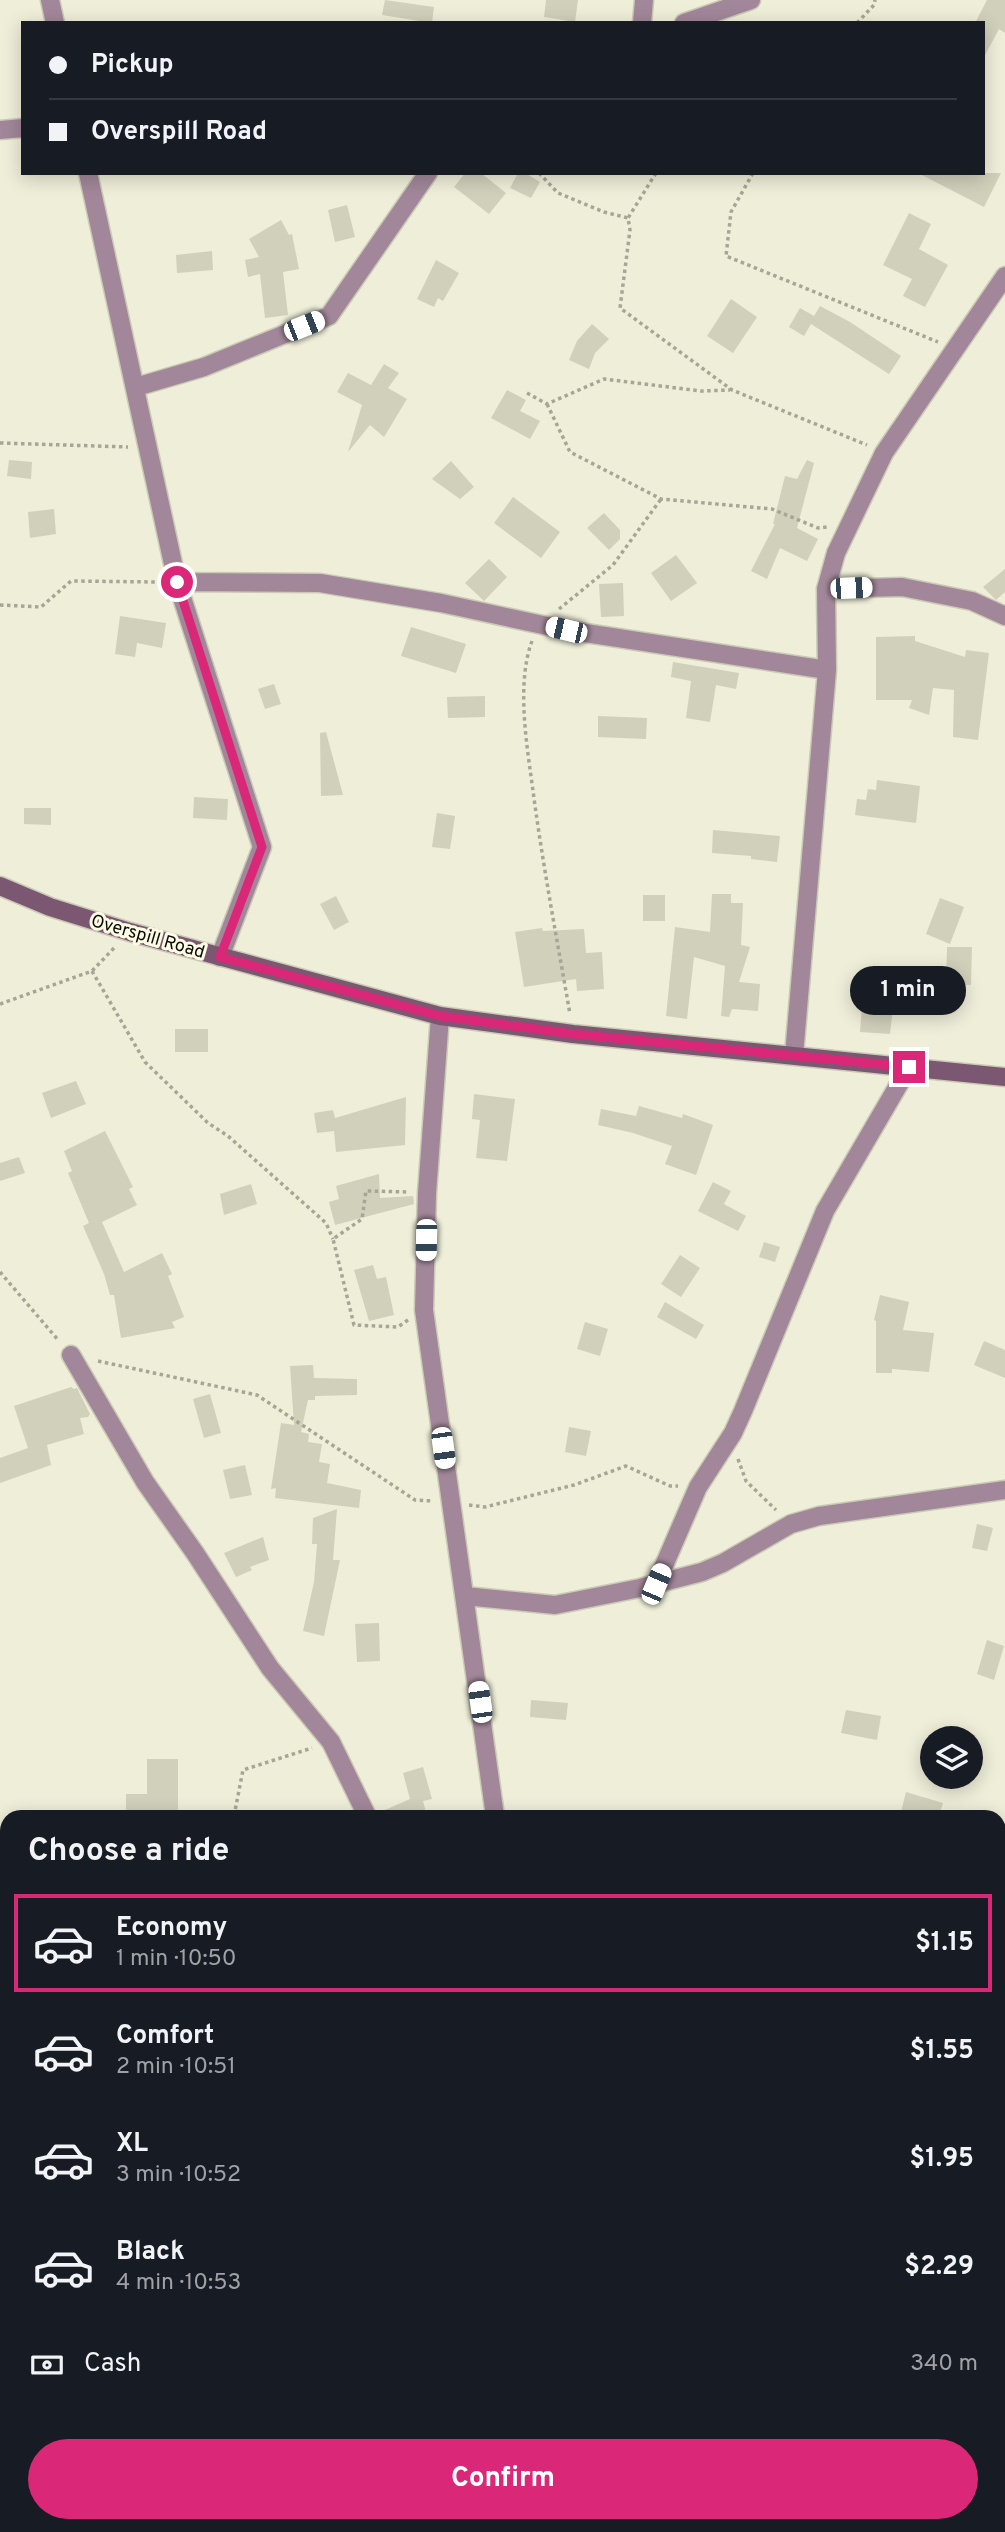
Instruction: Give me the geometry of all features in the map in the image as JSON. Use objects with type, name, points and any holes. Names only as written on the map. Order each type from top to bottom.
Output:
[{"type":"street","points":[[50,0],[55,21]]},
{"type":"street","points":[[642,21],[644,0]]},
{"type":"street","points":[[690,21],[751,0]]},
{"type":"street","points":[[0,130],[21,128]]},
{"type":"street","points":[[88,175],[177,582],[262,847],[220,957]]},
{"type":"street","points":[[136,387],[204,367],[330,316],[427,175]]},
{"type":"street","points":[[794,1055],[827,670],[826,589],[836,553],[884,453],[1005,276]]},
{"type":"street","points":[[177,582],[320,583],[441,603],[541,624],[827,670]]},
{"type":"street","points":[[826,589],[902,587],[972,601],[1005,616]]},
{"type":"street","name":"Overspill Road","points":[[0,886],[50,907],[130,932],[440,1016],[573,1034],[1005,1077]]},
{"type":"street","points":[[440,1016],[427,1193],[424,1310],[494,1810]]},
{"type":"street","points":[[656,1584],[698,1487],[733,1433],[773,1342],[825,1211],[909,1067]]},
{"type":"street","points":[[71,1355],[145,1482],[270,1668],[331,1742],[364,1810]]},
{"type":"street","points":[[465,1596],[555,1605],[702,1572],[791,1524],[819,1516],[1005,1490]]},
{"type":"path","points":[[859,21],[874,5],[875,0]]},
{"type":"path","points":[[540,175],[558,193],[604,212],[628,218]]},
{"type":"path","points":[[655,175],[628,218],[630,230],[620,308],[732,390],[884,453]]},
{"type":"path","points":[[752,175],[731,212],[726,256],[954,348]]},
{"type":"path","points":[[547,404],[604,379],[701,391],[732,390]]},
{"type":"path","points":[[527,393],[547,404],[569,452],[661,499],[772,509],[818,528],[850,526]]},
{"type":"path","points":[[0,443],[111,445],[147,449]]},
{"type":"path","points":[[573,1034],[540,843],[526,740],[525,681],[531,645],[541,624],[613,565],[661,499]]},
{"type":"path","points":[[0,605],[41,607],[71,581],[177,582]]},
{"type":"path","points":[[0,1004],[92,971],[130,932]]},
{"type":"path","points":[[92,971],[145,1062],[208,1123],[228,1136],[326,1223],[333,1239],[354,1325],[398,1327],[424,1310]]},
{"type":"path","points":[[333,1239],[362,1219],[366,1191],[427,1193]]},
{"type":"path","points":[[0,1272],[71,1355],[257,1395],[415,1500],[485,1507],[574,1485],[626,1466],[670,1486],[698,1487]]},
{"type":"path","points":[[733,1433],[740,1468],[746,1480],[791,1524]]},
{"type":"path","points":[[235,1810],[243,1770],[331,1742]]},
{"type":"building","points":[[385,0],[434,7],[432,21],[382,15]]},
{"type":"building","points":[[546,0],[578,0],[575,21],[544,17]]},
{"type":"building","points":[[987,0],[1005,0],[1005,33],[999,29],[985,55],[985,21],[976,21]]},
{"type":"building","points":[[1001,173],[984,207],[922,175]]},
{"type":"building","points":[[463,175],[484,175],[506,193],[489,214],[454,187]]},
{"type":"building","points":[[517,175],[528,175],[540,182],[531,198],[510,188]]},
{"type":"building","points":[[347,205],[355,237],[335,242],[328,210]]},
{"type":"building","points":[[909,213],[931,224],[919,249],[948,265],[925,307],[903,296],[912,279],[883,265]]},
{"type":"building","points":[[281,220],[289,235],[292,234],[299,269],[283,272],[288,315],[265,318],[260,274],[248,277],[245,260],[259,257],[249,239]]},
{"type":"building","points":[[212,251],[213,270],[177,273],[176,255]]},
{"type":"building","points":[[436,260],[459,273],[443,301],[438,298],[434,307],[417,299]]},
{"type":"building","points":[[731,299],[757,317],[733,353],[707,336]]},
{"type":"building","points":[[820,306],[850,322],[901,356],[889,374],[811,324],[804,336],[789,327],[800,308],[814,316]]},
{"type":"building","points":[[592,324],[609,339],[595,353],[589,369],[569,360],[577,341]]},
{"type":"building","points":[[384,364],[399,373],[388,388],[407,399],[384,437],[370,425],[348,452],[362,405],[337,392],[348,373],[371,385]]},
{"type":"building","points":[[507,390],[526,400],[520,411],[540,421],[530,439],[491,418]]},
{"type":"building","points":[[9,460],[32,462],[31,479],[7,476]]},
{"type":"building","points":[[807,460],[814,463],[797,528],[818,539],[807,561],[780,548],[767,579],[751,571],[775,524],[785,476],[797,479]]},
{"type":"building","points":[[451,461],[474,487],[460,499],[432,479]]},
{"type":"building","points":[[513,497],[560,532],[541,558],[494,523]]},
{"type":"building","points":[[54,509],[56,534],[30,538],[28,512]]},
{"type":"building","points":[[604,513],[620,530],[620,539],[609,550],[587,528]]},
{"type":"building","points":[[676,555],[697,583],[671,601],[651,573]]},
{"type":"building","points":[[489,559],[507,577],[484,601],[465,583]]},
{"type":"building","points":[[1005,569],[1005,592],[996,600],[983,587]]},
{"type":"building","points":[[623,583],[624,616],[601,617],[599,584]]},
{"type":"building","points":[[120,616],[166,623],[162,648],[137,643],[135,657],[115,654]]},
{"type":"building","points":[[411,627],[466,644],[456,673],[401,656]]},
{"type":"building","points":[[915,636],[915,641],[965,657],[966,650],[989,653],[978,740],[953,737],[954,690],[933,688],[929,715],[909,708],[912,700],[876,700],[876,637]]},
{"type":"building","points":[[673,662],[739,673],[736,689],[716,685],[710,722],[686,718],[691,681],[671,677]]},
{"type":"building","points":[[274,684],[281,704],[265,709],[258,689]]},
{"type":"building","points":[[485,696],[485,717],[448,718],[447,697]]},
{"type":"building","points":[[598,716],[647,718],[646,739],[598,737]]},
{"type":"building","points":[[326,732],[343,795],[321,796],[320,733]]},
{"type":"building","points":[[877,780],[920,786],[916,823],[855,815],[857,799],[866,800],[868,789],[876,790]]},
{"type":"building","points":[[194,797],[228,799],[227,820],[193,818]]},
{"type":"building","points":[[24,808],[51,808],[51,825],[24,824]]},
{"type":"building","points":[[437,813],[455,816],[450,849],[432,847]]},
{"type":"building","points":[[713,830],[780,836],[777,862],[751,859],[751,856],[712,853]]},
{"type":"building","points":[[712,894],[731,894],[731,903],[743,903],[741,945],[750,947],[739,982],[760,984],[758,1011],[732,1009],[729,1017],[721,1016],[725,966],[694,957],[687,1019],[666,1016],[675,927],[710,932]]},
{"type":"building","points":[[643,895],[665,895],[665,921],[643,921]]},
{"type":"building","points":[[336,896],[349,922],[334,930],[320,904]]},
{"type":"building","points":[[940,898],[964,907],[950,944],[926,934]]},
{"type":"building","points":[[542,928],[543,931],[584,929],[586,953],[602,952],[604,989],[577,991],[576,979],[524,987],[515,932]]},
{"type":"building","points":[[947,947],[972,947],[971,985],[946,984]]},
{"type":"building","points":[[862,1005],[893,1008],[890,1034],[860,1032]]},
{"type":"building","points":[[175,1029],[208,1029],[208,1052],[175,1052]]},
{"type":"building","points":[[76,1081],[86,1104],[51,1118],[42,1093]]},
{"type":"building","points":[[474,1094],[515,1099],[507,1161],[476,1158],[480,1120],[472,1119]]},
{"type":"building","points":[[406,1097],[405,1145],[336,1152],[334,1131],[317,1133],[314,1113],[333,1110],[335,1118]]},
{"type":"building","points":[[639,1106],[682,1118],[683,1114],[713,1125],[696,1175],[665,1164],[672,1146],[598,1125],[601,1109],[636,1116]]},
{"type":"building","points":[[105,1131],[133,1187],[129,1189],[137,1205],[102,1222],[124,1272],[162,1253],[172,1274],[168,1276],[184,1317],[172,1322],[175,1328],[121,1338],[114,1295],[110,1295],[83,1226],[89,1223],[68,1173],[72,1171],[64,1151]]},
{"type":"building","points":[[19,1157],[25,1173],[0,1181],[0,1163]]},
{"type":"building","points":[[379,1174],[380,1198],[413,1196],[414,1204],[335,1225],[329,1202],[339,1199],[336,1186]]},
{"type":"building","points":[[713,1182],[731,1191],[724,1204],[746,1216],[738,1231],[698,1211]]},
{"type":"building","points":[[251,1184],[257,1204],[224,1215],[220,1194]]},
{"type":"building","points":[[764,1242],[780,1247],[775,1262],[759,1257]]},
{"type":"building","points":[[680,1255],[700,1268],[681,1297],[661,1284]]},
{"type":"building","points":[[373,1265],[377,1279],[386,1277],[394,1315],[369,1321],[354,1270]]},
{"type":"building","points":[[880,1295],[909,1302],[903,1330],[934,1333],[929,1372],[892,1369],[892,1373],[876,1373],[874,1320]]},
{"type":"building","points":[[665,1302],[704,1325],[696,1339],[657,1317]]},
{"type":"building","points":[[585,1322],[608,1329],[600,1356],[577,1349]]},
{"type":"building","points":[[984,1341],[1005,1350],[1005,1378],[974,1365]]},
{"type":"building","points":[[313,1365],[314,1378],[357,1379],[357,1395],[315,1396],[315,1400],[308,1400],[301,1432],[309,1434],[308,1442],[322,1444],[319,1462],[330,1464],[327,1483],[361,1490],[359,1508],[275,1498],[276,1488],[271,1489],[281,1423],[294,1425],[290,1366]]},
{"type":"building","points":[[71,1387],[77,1388],[90,1414],[80,1418],[84,1434],[47,1445],[51,1465],[0,1483],[0,1458],[28,1448],[14,1406]]},
{"type":"building","points":[[210,1394],[221,1433],[204,1438],[193,1399]]},
{"type":"building","points":[[569,1427],[591,1431],[586,1456],[565,1452]]},
{"type":"building","points":[[245,1465],[252,1495],[230,1499],[223,1470]]},
{"type":"building","points":[[337,1509],[333,1560],[340,1560],[324,1636],[303,1631],[314,1582],[317,1544],[312,1544],[313,1518]]},
{"type":"building","points":[[977,1524],[993,1528],[987,1551],[972,1548]]},
{"type":"building","points":[[263,1537],[269,1560],[250,1567],[252,1570],[236,1577],[224,1553]]},
{"type":"building","points":[[379,1623],[380,1661],[357,1662],[355,1624]]},
{"type":"building","points":[[987,1640],[1004,1646],[994,1680],[977,1674]]},
{"type":"building","points":[[531,1700],[568,1703],[566,1720],[530,1717]]},
{"type":"building","points":[[846,1710],[881,1716],[877,1740],[841,1733]]},
{"type":"building","points":[[147,1759],[178,1759],[178,1810],[126,1810],[126,1794],[147,1794]]},
{"type":"building","points":[[423,1767],[432,1799],[423,1801],[425,1810],[385,1810],[410,1799],[403,1773]]},
{"type":"building","points":[[906,1792],[943,1803],[941,1810],[902,1810]]},
{"type":"route","points":[[177,582],[262,847],[220,957],[440,1016],[573,1034],[909,1067]]}]
